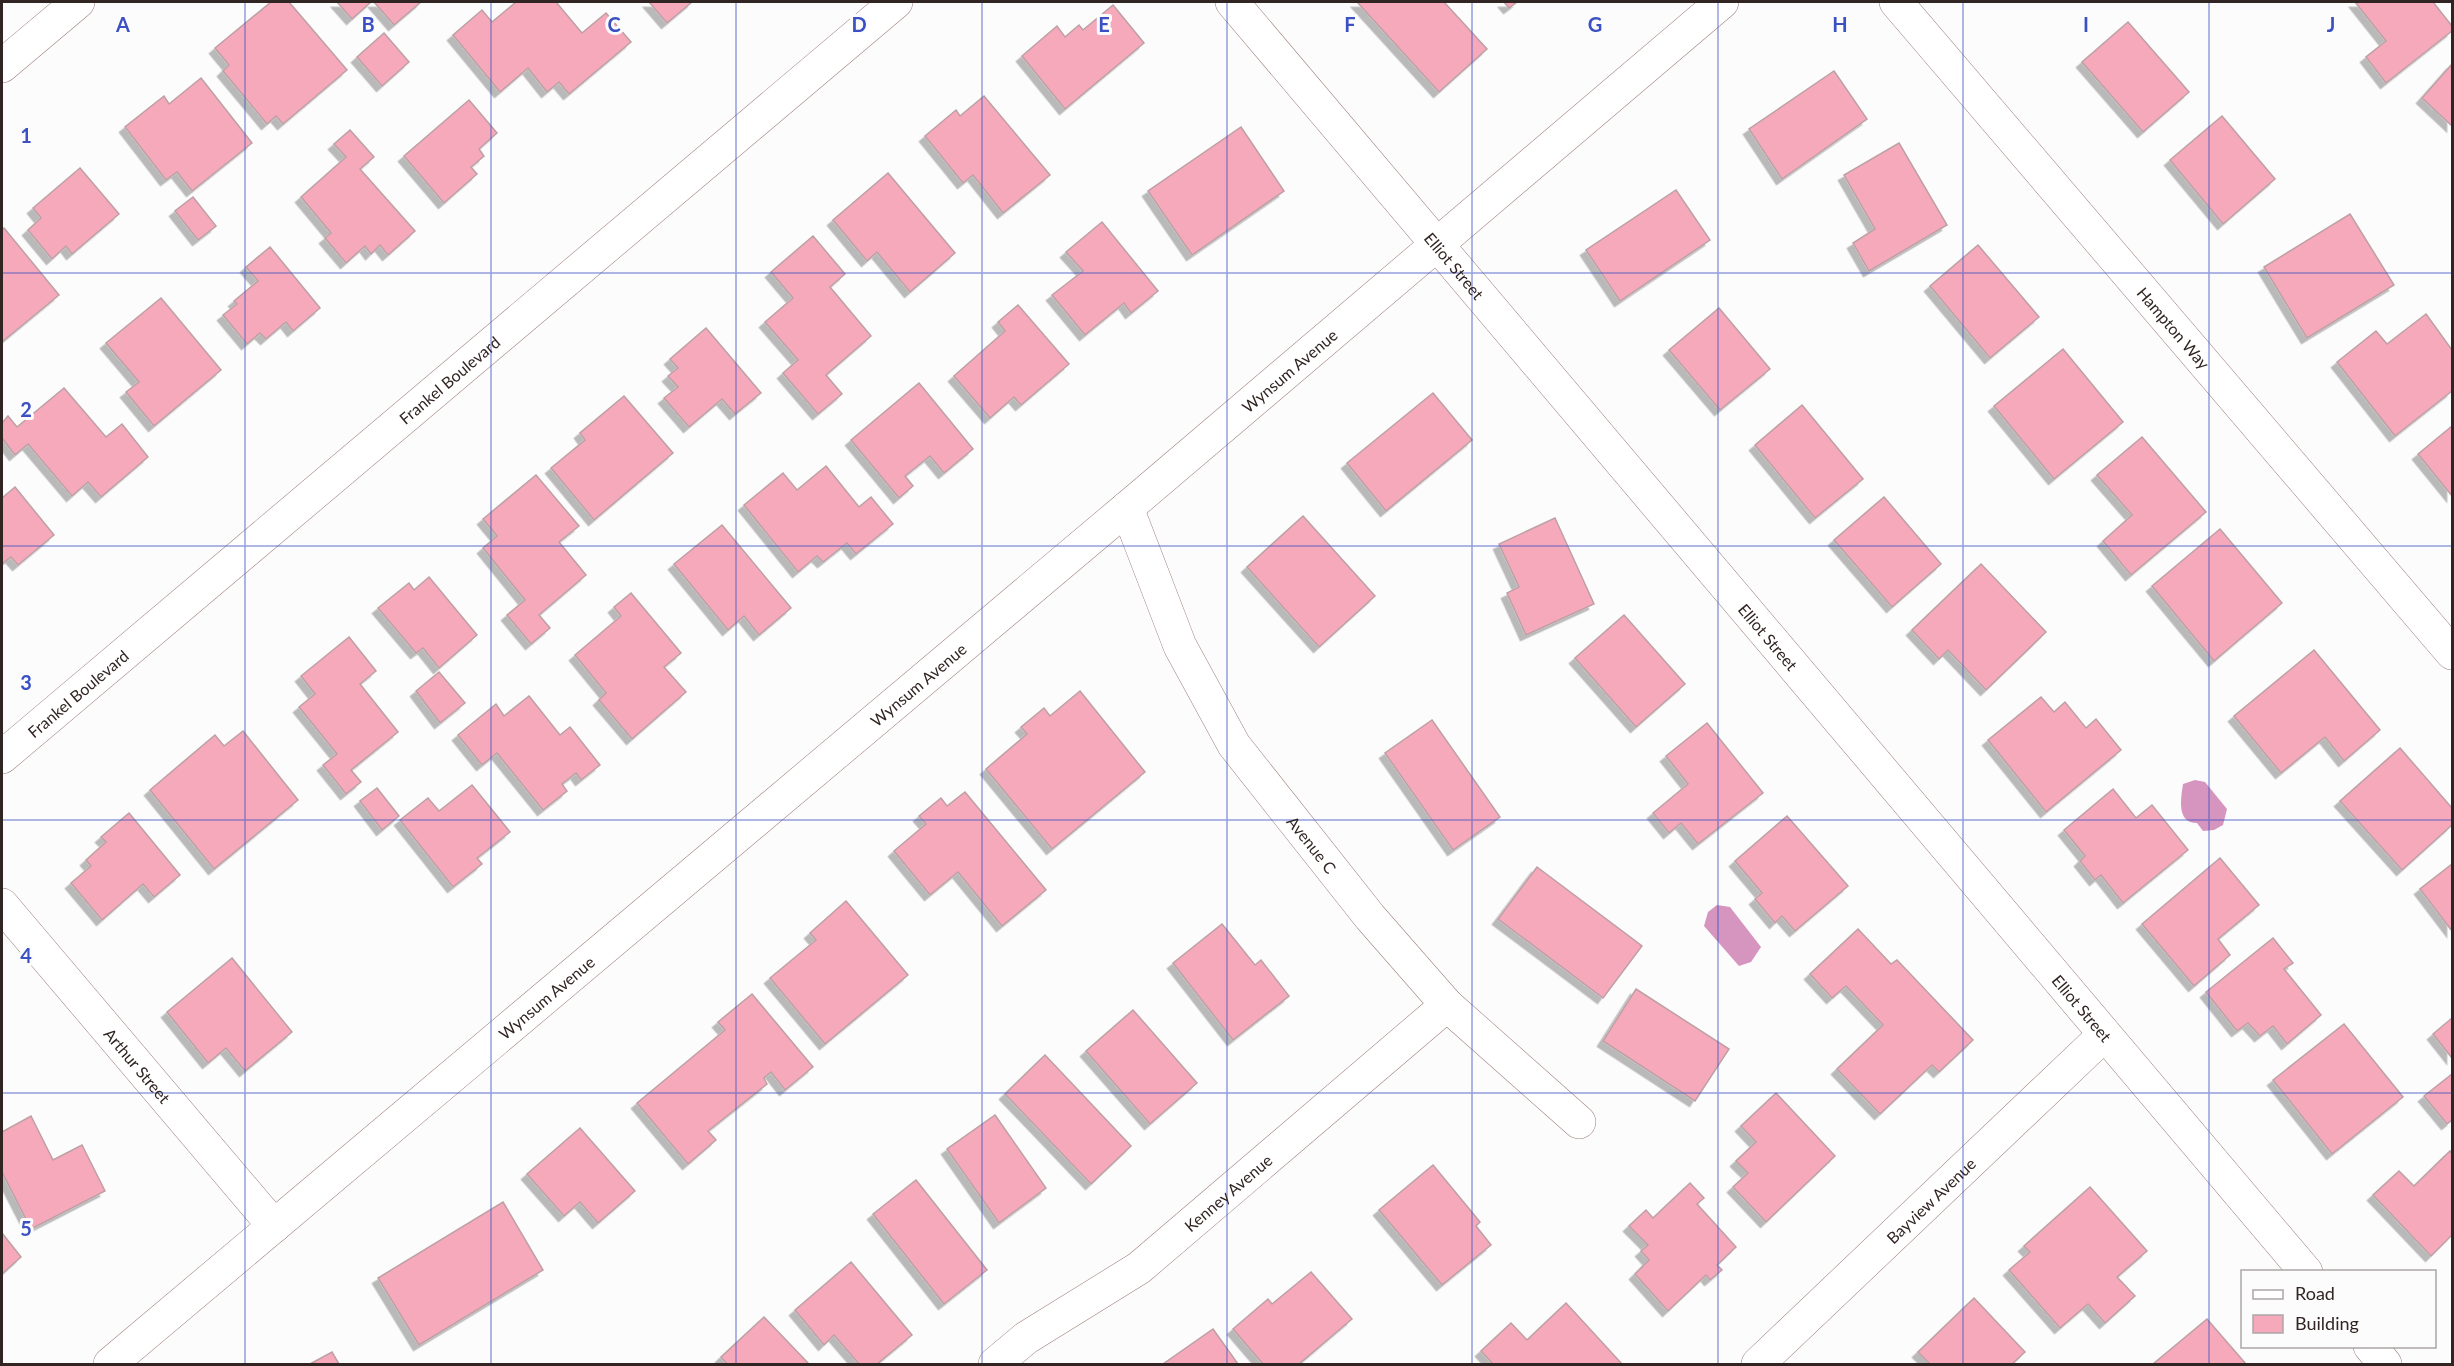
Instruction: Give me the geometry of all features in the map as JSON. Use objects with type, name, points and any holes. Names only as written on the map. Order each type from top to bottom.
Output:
[{"type":"street","points":[[2,66],[78,2]]},
{"type":"street","name":"Frankel Boulevard","points":[[2,757],[896,2]]},
{"type":"street","name":"Elliot Street","points":[[1232,2],[2304,1270]]},
{"type":"street","name":"Wynsum Avenue","points":[[110,1365],[1127,508],[1722,2]]},
{"type":"street","name":"Hampton Way","points":[[1896,2],[2452,653]]},
{"type":"street","name":"Avenue C","points":[[1127,508],[1180,646],[1234,745],[1370,917],[1447,1005],[1579,1122]]},
{"type":"street","name":"Arthur Street","points":[[2,905],[274,1226]]},
{"type":"street","name":"Kenney Avenue","points":[[995,1365],[1026,1338],[1139,1268],[1447,1005]]},
{"type":"street","name":"Bayview Avenue","points":[[1758,1365],[2104,1035]]},
{"type":"street","points":[[2371,1348],[2385,1365]]},
{"type":"shaded area","points":[[2195,780],[2205,782],[2227,809],[2223,825],[2214,830],[2203,831],[2197,823],[2186,819],[2181,809],[2183,784]]},
{"type":"shaded area","points":[[1717,905],[1730,907],[1761,947],[1751,962],[1739,966],[1704,926],[1708,912]]},
{"type":"building","points":[[271,2],[289,2],[347,70],[283,124],[276,116],[267,124],[223,71],[229,65],[215,48]]},
{"type":"building","points":[[337,2],[371,2],[352,19]]},
{"type":"building","points":[[374,2],[421,2],[394,25]]},
{"type":"building","points":[[516,2],[556,2],[582,33],[606,13],[631,42],[569,94],[559,82],[547,92],[528,68],[500,92],[453,35],[482,10],[492,22]]},
{"type":"building","points":[[649,2],[692,2],[667,23]]},
{"type":"building","points":[[1357,2],[1444,2],[1487,49],[1439,92]]},
{"type":"building","points":[[1504,2],[1517,2],[1509,8]]},
{"type":"building","points":[[2355,2],[2433,2],[2452,26],[2452,31],[2386,83],[2366,57],[2386,41]]},
{"type":"building","points":[[1113,5],[1144,43],[1065,109],[1022,56],[1057,26],[1065,37],[1079,25],[1083,30]]},
{"type":"building","points":[[2128,22],[2189,92],[2143,132],[2082,62]]},
{"type":"building","points":[[384,33],[409,62],[382,86],[357,57]]},
{"type":"building","points":[[2452,64],[2452,126],[2422,98]]},
{"type":"building","points":[[1834,71],[1867,119],[1782,179],[1749,129]]},
{"type":"building","points":[[201,78],[252,143],[192,191],[177,172],[166,180],[125,127],[164,96],[169,104]]},
{"type":"building","points":[[984,96],[1050,175],[1003,213],[973,175],[963,183],[925,136],[956,110],[960,116]]},
{"type":"building","points":[[469,100],[497,133],[479,149],[484,156],[471,167],[477,174],[444,203],[404,156]]},
{"type":"building","points":[[2222,116],[2275,179],[2223,224],[2170,160]]},
{"type":"building","points":[[1241,127],[1284,191],[1192,255],[1148,191]]},
{"type":"building","points":[[350,130],[374,157],[360,169],[415,231],[388,255],[380,245],[371,254],[365,246],[346,263],[325,238],[331,233],[301,197],[346,157],[334,144]]},
{"type":"building","points":[[1899,143],[1947,225],[1869,271],[1853,243],[1875,229],[1844,175]]},
{"type":"building","points":[[80,168],[119,214],[72,254],[66,246],[52,259],[28,230],[41,218],[33,208]]},
{"type":"building","points":[[888,173],[955,253],[910,292],[877,252],[867,261],[833,220]]},
{"type":"building","points":[[1676,190],[1710,240],[1620,301],[1586,250]]},
{"type":"building","points":[[193,197],[216,226],[198,240],[175,211]]},
{"type":"building","points":[[2350,214],[2394,285],[2307,338],[2264,267]]},
{"type":"building","points":[[1102,222],[1158,291],[1131,313],[1124,303],[1085,335],[1052,295],[1083,271],[1066,252]]},
{"type":"building","points":[[4,228],[59,295],[2,342],[2,230]]},
{"type":"building","points":[[813,236],[845,274],[830,287],[871,336],[826,375],[842,394],[818,414],[783,373],[798,360],[765,322],[793,298],[771,272]]},
{"type":"building","points":[[1978,245],[2039,317],[1990,358],[1930,286]]},
{"type":"building","points":[[270,247],[320,308],[293,331],[286,322],[266,339],[260,333],[247,344],[223,315],[237,304],[234,301],[258,281],[246,267]]},
{"type":"building","points":[[161,298],[221,370],[154,426],[126,392],[139,382],[106,343]]},
{"type":"building","points":[[1018,305],[1069,364],[1021,405],[1014,397],[990,418],[954,376],[1005,331],[998,322]]},
{"type":"building","points":[[1719,308],[1770,369],[1720,410],[1669,350]]},
{"type":"building","points":[[2426,314],[2452,350],[2452,391],[2395,436],[2337,362],[2376,331],[2387,344]]},
{"type":"building","points":[[706,328],[761,393],[735,414],[722,399],[689,427],[664,398],[678,387],[668,376],[678,368],[670,359]]},
{"type":"building","points":[[2063,349],[2123,422],[2054,479],[1994,406]]},
{"type":"building","points":[[919,383],[973,449],[944,473],[930,456],[905,476],[913,486],[899,498],[851,440]]},
{"type":"building","points":[[64,388],[106,437],[122,424],[148,457],[101,497],[88,482],[72,496],[28,444],[15,455],[2,438],[2,423],[8,416],[17,427]]},
{"type":"building","points":[[1433,393],[1472,440],[1386,511],[1347,463]]},
{"type":"building","points":[[624,396],[673,453],[594,520],[551,468],[585,440],[580,433]]},
{"type":"building","points":[[1802,405],[1863,479],[1815,518],[1755,445]]},
{"type":"building","points":[[2452,426],[2452,496],[2418,454]]},
{"type":"building","points":[[2142,437],[2206,512],[2131,575],[2103,541],[2132,515],[2097,475]]},
{"type":"building","points":[[826,466],[859,507],[871,497],[893,524],[856,554],[847,543],[823,562],[817,556],[798,572],[744,505],[783,473],[797,490]]},
{"type":"building","points":[[536,475],[579,526],[559,542],[586,575],[539,615],[550,628],[531,644],[507,615],[525,600],[483,548],[497,536],[483,519]]},
{"type":"building","points":[[15,487],[54,535],[18,565],[11,557],[2,564],[2,498]]},
{"type":"building","points":[[1884,497],[1941,564],[1892,607],[1834,540]]},
{"type":"building","points":[[1303,516],[1375,596],[1319,647],[1247,567]]},
{"type":"building","points":[[1555,518],[1594,604],[1526,635],[1507,593],[1519,587],[1499,544]]},
{"type":"building","points":[[722,525],[791,608],[759,635],[744,616],[728,630],[674,564]]},
{"type":"building","points":[[2220,529],[2282,603],[2214,661],[2152,586]]},
{"type":"building","points":[[1981,564],[2046,632],[1986,690],[1948,650],[1939,659],[1912,630]]},
{"type":"building","points":[[429,577],[477,635],[439,668],[423,648],[416,653],[378,608],[409,583],[414,590]]},
{"type":"building","points":[[631,593],[681,653],[664,667],[686,692],[632,739],[599,700],[606,693],[575,655],[621,616],[614,607]]},
{"type":"building","points":[[1624,615],[1685,684],[1636,727],[1575,658]]},
{"type":"building","points":[[349,637],[376,671],[360,684],[398,732],[351,770],[361,782],[346,794],[323,765],[337,754],[299,707],[315,694],[301,676]]},
{"type":"building","points":[[2314,650],[2380,730],[2344,761],[2325,737],[2281,773],[2234,716]]},
{"type":"building","points":[[439,672],[465,703],[440,723],[416,691]]},
{"type":"building","points":[[1080,691],[1145,772],[1052,849],[986,769],[1027,734],[1021,727],[1044,708],[1050,716]]},
{"type":"building","points":[[529,696],[560,735],[570,727],[600,765],[581,780],[576,773],[562,784],[567,791],[543,810],[497,753],[482,765],[458,735],[496,704],[504,716]]},
{"type":"building","points":[[2041,697],[2054,712],[2065,702],[2086,728],[2096,719],[2121,750],[2046,812],[1988,740]]},
{"type":"building","points":[[1432,720],[1500,817],[1453,850],[1385,753]]},
{"type":"building","points":[[1707,723],[1763,793],[1698,844],[1681,823],[1669,833],[1653,813],[1688,784],[1666,756]]},
{"type":"building","points":[[243,731],[298,800],[214,869],[150,790],[215,735],[224,746]]},
{"type":"building","points":[[2400,748],[2452,808],[2452,825],[2402,870],[2340,801]]},
{"type":"building","points":[[472,785],[510,832],[477,858],[482,864],[453,887],[400,820],[428,798],[439,811]]},
{"type":"building","points":[[377,788],[399,816],[382,830],[360,801]]},
{"type":"building","points":[[2113,789],[2136,818],[2152,805],[2188,850],[2123,903],[2101,875],[2095,880],[2080,861],[2085,856],[2064,830]]},
{"type":"building","points":[[965,792],[1046,890],[1002,926],[958,872],[930,895],[894,851],[926,824],[919,816],[941,798],[947,806]]},
{"type":"building","points":[[129,813],[180,875],[154,897],[143,884],[102,920],[71,883],[91,866],[86,860],[106,842],[101,837]]},
{"type":"building","points":[[1787,816],[1848,886],[1795,931],[1782,916],[1775,923],[1755,899],[1762,893],[1735,861]]},
{"type":"building","points":[[2220,858],[2259,905],[2218,939],[2230,955],[2194,986],[2142,924]]},
{"type":"building","points":[[2452,864],[2452,931],[2420,889]]},
{"type":"building","points":[[1537,867],[1642,946],[1603,998],[1498,919]]},
{"type":"building","points":[[846,901],[908,975],[825,1044],[770,978],[816,940],[810,933]]},
{"type":"building","points":[[1222,924],[1255,965],[1261,960],[1289,996],[1233,1040],[1173,963]]},
{"type":"building","points":[[1858,929],[1891,964],[1897,960],[1973,1040],[1939,1072],[1932,1065],[1880,1114],[1837,1069],[1883,1025],[1846,986],[1832,998],[1810,974]]},
{"type":"building","points":[[2273,938],[2293,963],[2284,969],[2321,1015],[2287,1044],[2273,1026],[2260,1036],[2248,1023],[2237,1031],[2206,992]]},
{"type":"building","points":[[232,958],[292,1032],[245,1071],[226,1048],[208,1063],[167,1012]]},
{"type":"building","points":[[1636,989],[1729,1049],[1695,1101],[1603,1041]]},
{"type":"building","points":[[752,994],[813,1067],[785,1090],[771,1072],[764,1078],[767,1084],[708,1131],[716,1140],[688,1164],[637,1103],[725,1030],[718,1022]]},
{"type":"building","points":[[1133,1010],[1197,1083],[1150,1124],[1086,1051]]},
{"type":"building","points":[[2452,1018],[2452,1058],[2433,1034]]},
{"type":"building","points":[[2344,1024],[2403,1097],[2332,1154],[2273,1080]]},
{"type":"building","points":[[1045,1055],[1131,1146],[1091,1184],[1005,1094]]},
{"type":"building","points":[[2452,1074],[2452,1120],[2447,1124],[2424,1096]]},
{"type":"building","points":[[1776,1093],[1835,1156],[1766,1222],[1733,1187],[1748,1173],[1736,1161],[1756,1142],[1741,1126]]},
{"type":"building","points":[[995,1115],[1046,1188],[999,1223],[947,1149]]},
{"type":"building","points":[[31,1116],[53,1160],[82,1145],[105,1191],[31,1229],[2,1172],[2,1132]]},
{"type":"building","points":[[580,1128],[635,1191],[598,1223],[580,1202],[564,1216],[527,1174]]},
{"type":"building","points":[[2450,1151],[2452,1154],[2452,1235],[2431,1256],[2373,1195],[2399,1171],[2414,1186]]},
{"type":"building","points":[[1433,1165],[1480,1222],[1476,1226],[1491,1245],[1442,1285],[1379,1210]]},
{"type":"building","points":[[916,1180],[987,1270],[944,1304],[873,1214]]},
{"type":"building","points":[[1690,1183],[1704,1198],[1697,1204],[1736,1247],[1717,1265],[1722,1270],[1710,1280],[1706,1275],[1668,1311],[1635,1274],[1649,1260],[1641,1251],[1648,1245],[1629,1226],[1646,1210],[1653,1218]]},
{"type":"building","points":[[2090,1187],[2147,1251],[2117,1277],[2135,1296],[2105,1323],[2088,1304],[2060,1328],[2009,1270],[2030,1252],[2024,1246]]},
{"type":"building","points":[[503,1202],[543,1270],[419,1345],[378,1278]]},
{"type":"building","points":[[2,1233],[21,1257],[2,1274]]},
{"type":"building","points":[[851,1262],[912,1335],[877,1364],[859,1364],[834,1335],[824,1345],[795,1310]]},
{"type":"building","points":[[1311,1272],[1352,1319],[1299,1364],[1263,1364],[1233,1329],[1268,1299],[1272,1304]]},
{"type":"building","points":[[1974,1298],[2025,1352],[2012,1364],[1930,1364],[1918,1352]]},
{"type":"building","points":[[1566,1303],[1622,1364],[1493,1364],[1481,1351],[1511,1323],[1527,1340]]},
{"type":"building","points":[[764,1317],[809,1364],[727,1364],[721,1357]]},
{"type":"building","points":[[2207,1319],[2246,1364],[2153,1364]]},
{"type":"building","points":[[1213,1329],[1238,1364],[1163,1364]]},
{"type":"building","points":[[332,1352],[339,1364],[310,1364]]}]
